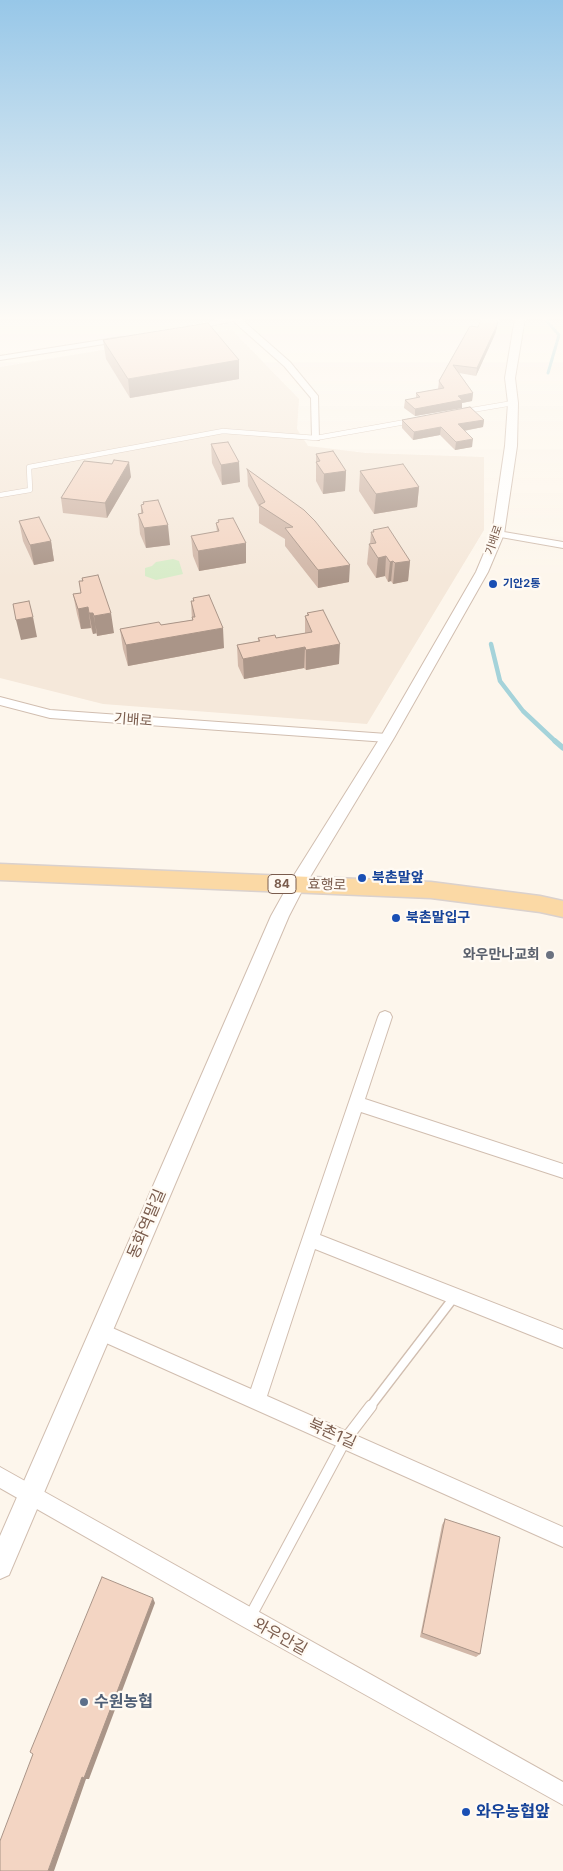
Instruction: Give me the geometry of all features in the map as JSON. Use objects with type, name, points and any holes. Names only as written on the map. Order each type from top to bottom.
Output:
[{"type":"main road","name":"효행로","points":[[0,872],[432,890],[540,904],[563,909]]},
{"type":"street","points":[[315,405],[316,438]]},
{"type":"street","name":"기배로","points":[[298,884],[387,738],[482,572],[498,534],[510,446],[513,405]]},
{"type":"street","points":[[498,534],[563,545]]},
{"type":"street","name":"기배로","points":[[0,700],[50,714],[387,738]]},
{"type":"street","name":"동화역말길","points":[[0,1566],[280,916],[298,884]]},
{"type":"street","points":[[256,1401],[385,1017]]},
{"type":"street","points":[[356,1103],[563,1171]]},
{"type":"street","points":[[310,1239],[563,1338]]},
{"type":"street","name":"북촌1길","points":[[100,1332],[563,1537]]},
{"type":"street","name":"와우안길","points":[[0,1476],[249,1620],[563,1794]]},
{"type":"lane","points":[[456,413],[500,405]]},
{"type":"lane","points":[[0,495],[30,490],[29,467],[224,431],[316,438],[419,420]]},
{"type":"lane","points":[[249,1620],[345,1440],[455,1296]]},
{"type":"shaded area","points":[[0,405],[299,405],[297,429],[308,446],[366,453],[484,457],[484,530],[367,724],[103,704],[0,678]]},
{"type":"green space","points":[[173,559],[179,561],[183,574],[156,580],[145,576],[145,568],[152,566],[156,562]]},
{"type":"building","points":[[411,405],[434,405],[415,409]]},
{"type":"building","points":[[470,407],[484,420],[458,424],[473,439],[456,442],[441,427],[414,432],[402,420]]},
{"type":"building","points":[[228,442],[239,462],[221,465],[211,444]]},
{"type":"building","points":[[333,451],[346,471],[324,474],[316,462],[320,461],[316,454]]},
{"type":"building","points":[[114,460],[129,462],[105,503],[61,498],[84,461],[112,464]]},
{"type":"building","points":[[403,464],[419,487],[376,494],[360,471]]},
{"type":"building","points":[[247,469],[304,510],[350,565],[318,570],[285,528],[293,527],[259,505],[265,502]]},
{"type":"building","points":[[158,500],[168,525],[144,528],[138,514],[143,513],[141,505],[144,504],[143,502]]},
{"type":"building","points":[[39,517],[51,541],[30,545],[19,521]]},
{"type":"building","points":[[233,518],[246,543],[198,551],[191,536],[219,531],[216,523],[219,522],[218,520]]},
{"type":"building","points":[[388,527],[410,561],[395,563],[393,561],[390,562],[386,556],[378,558],[369,544],[376,543],[371,532]]},
{"type":"building","points":[[98,575],[111,613],[94,616],[93,613],[89,613],[88,607],[78,609],[73,594],[81,593],[79,581],[83,581],[82,578]]},
{"type":"building","points":[[209,595],[223,628],[126,645],[120,629],[159,622],[161,625],[193,620],[192,617],[195,617],[191,601],[194,601],[193,598]]},
{"type":"building","points":[[29,601],[33,617],[16,620],[13,604]]},
{"type":"building","points":[[323,610],[340,644],[306,650],[305,647],[243,659],[237,645],[260,641],[258,638],[275,635],[276,638],[312,632],[305,616],[309,615],[307,613]]},
{"type":"building","points":[[445,1519],[500,1537],[480,1654],[422,1633]]},
{"type":"building","points":[[102,1577],[153,1598],[84,1778],[82,1777],[48,1871],[0,1871],[0,1841],[33,1754],[30,1752]]},
{"type":"waterway","points":[[491,644],[500,681],[523,711],[556,742]]},
{"type":"waterway","points":[[555,741],[563,748]]},
{"type":"place","name":"기안2통","points":[[493,584]]},
{"type":"place","name":"북촌말앞","points":[[362,878]]},
{"type":"place","name":"북촌말입구","points":[[396,918]]},
{"type":"place","name":"와우만나교회","points":[[550,955]]},
{"type":"place","name":"수원농협","points":[[84,1702]]},
{"type":"place","name":"와우농협앞","points":[[466,1812]]}]
